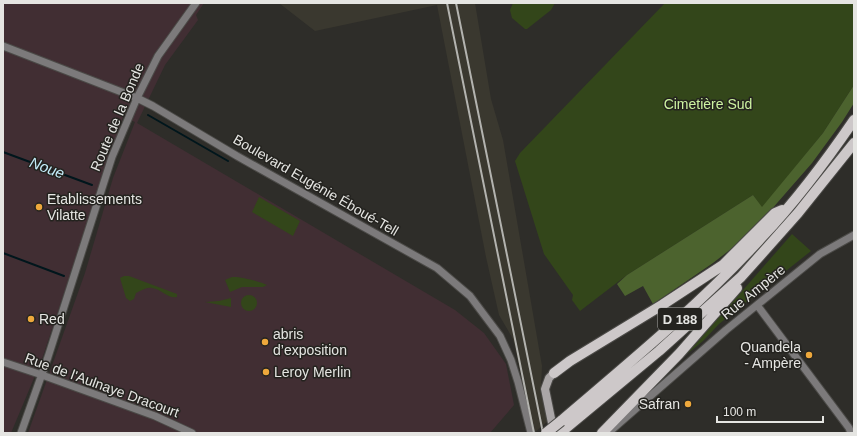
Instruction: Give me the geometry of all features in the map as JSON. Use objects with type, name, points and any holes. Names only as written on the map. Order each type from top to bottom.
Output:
[{"type":"main road","name":"D 188","points":[[546,433],[675,324],[730,271],[789,207],[854,120]]},
{"type":"main road","name":"D 188","points":[[560,433],[659,351],[741,277],[798,213],[854,143]]},
{"type":"main road","points":[[554,373],[570,361],[662,305],[723,265],[775,213],[789,207]]},
{"type":"main road","points":[[602,433],[706,324],[737,288],[741,277]]},
{"type":"street","name":"Route de la Bonde","points":[[21,433],[42,375],[112,157],[137,98],[158,56],[196,3]]},
{"type":"street","name":"Boulevard Eugénie Éboué-Tell","points":[[3,46],[154,106],[238,156],[437,268],[470,296],[500,336],[511,360],[518,382],[530,433]]},
{"type":"street","name":"Rue Ampère","points":[[608,433],[619,425],[638,406],[687,364],[820,254],[854,236]]},
{"type":"street","points":[[757,306],[852,433]]},
{"type":"street","name":"Rue de l'Aulnaye Dracourt","points":[[3,362],[155,416],[192,433]]},
{"type":"street","points":[[554,373],[549,378],[546,389],[554,433]]},
{"type":"street","name":"Rue Ampère","points":[[614,433],[619,425]]},
{"type":"shaded area","points":[[3,3],[204,3],[196,15],[198,20],[165,65],[137,123],[455,310],[484,333],[506,364],[514,405],[490,433],[28,433],[85,273],[113,178],[135,122],[123,117],[42,359],[11,433],[3,433]]},
{"type":"shaded area","points":[[279,3],[475,3],[491,99],[503,140],[542,366],[541,386],[548,421],[534,433],[513,339],[499,315],[486,257],[437,5],[315,31]]},
{"type":"green space","points":[[513,3],[555,3],[551,10],[525,29],[512,18],[510,10]]},
{"type":"green space","name":"Cimetière Sud","points":[[665,3],[854,3],[854,85],[823,133],[762,208],[753,195],[627,275],[580,311],[572,300],[573,295],[544,254],[515,161],[520,153]]},
{"type":"green space","points":[[854,85],[854,103],[842,122],[812,163],[764,218],[740,242],[713,263],[653,304],[643,286],[625,296],[617,284],[627,275],[753,195],[762,207],[823,133]]},
{"type":"green space","points":[[259,197],[300,221],[293,236],[252,212]]},
{"type":"green space","points":[[792,234],[811,251],[719,324],[703,341],[687,354]]},
{"type":"green space","points":[[129,276],[177,294],[177,297],[171,297],[150,288],[136,293],[134,299],[130,301],[126,298],[120,278]]},
{"type":"green space","points":[[232,277],[245,278],[267,285],[263,287],[242,287],[230,292],[225,280]]},
{"type":"green space","points":[[249,295],[256,300],[257,303],[252,310],[249,311],[242,306],[241,303],[246,296]]},
{"type":"green space","points":[[231,298],[231,307],[205,302],[219,301]]},
{"type":"waterway","name":"Noue","points":[[148,115],[228,161]]},
{"type":"waterway","name":"Noue","points":[[3,152],[92,185]]},
{"type":"waterway","name":"Noue","points":[[3,253],[64,276]]},
{"type":"railway","points":[[447,3],[534,433]]},
{"type":"railway","points":[[456,3],[543,433]]},
{"type":"place","name":"Etablissements Vilatte","points":[[39,207]]},
{"type":"place","name":"Red","points":[[31,319]]},
{"type":"place","name":"abris d’exposition","points":[[265,342]]},
{"type":"place","name":"Quandela - Ampère","points":[[809,355]]},
{"type":"place","name":"Leroy Merlin","points":[[266,372]]},
{"type":"place","name":"Safran","points":[[688,404]]}]
